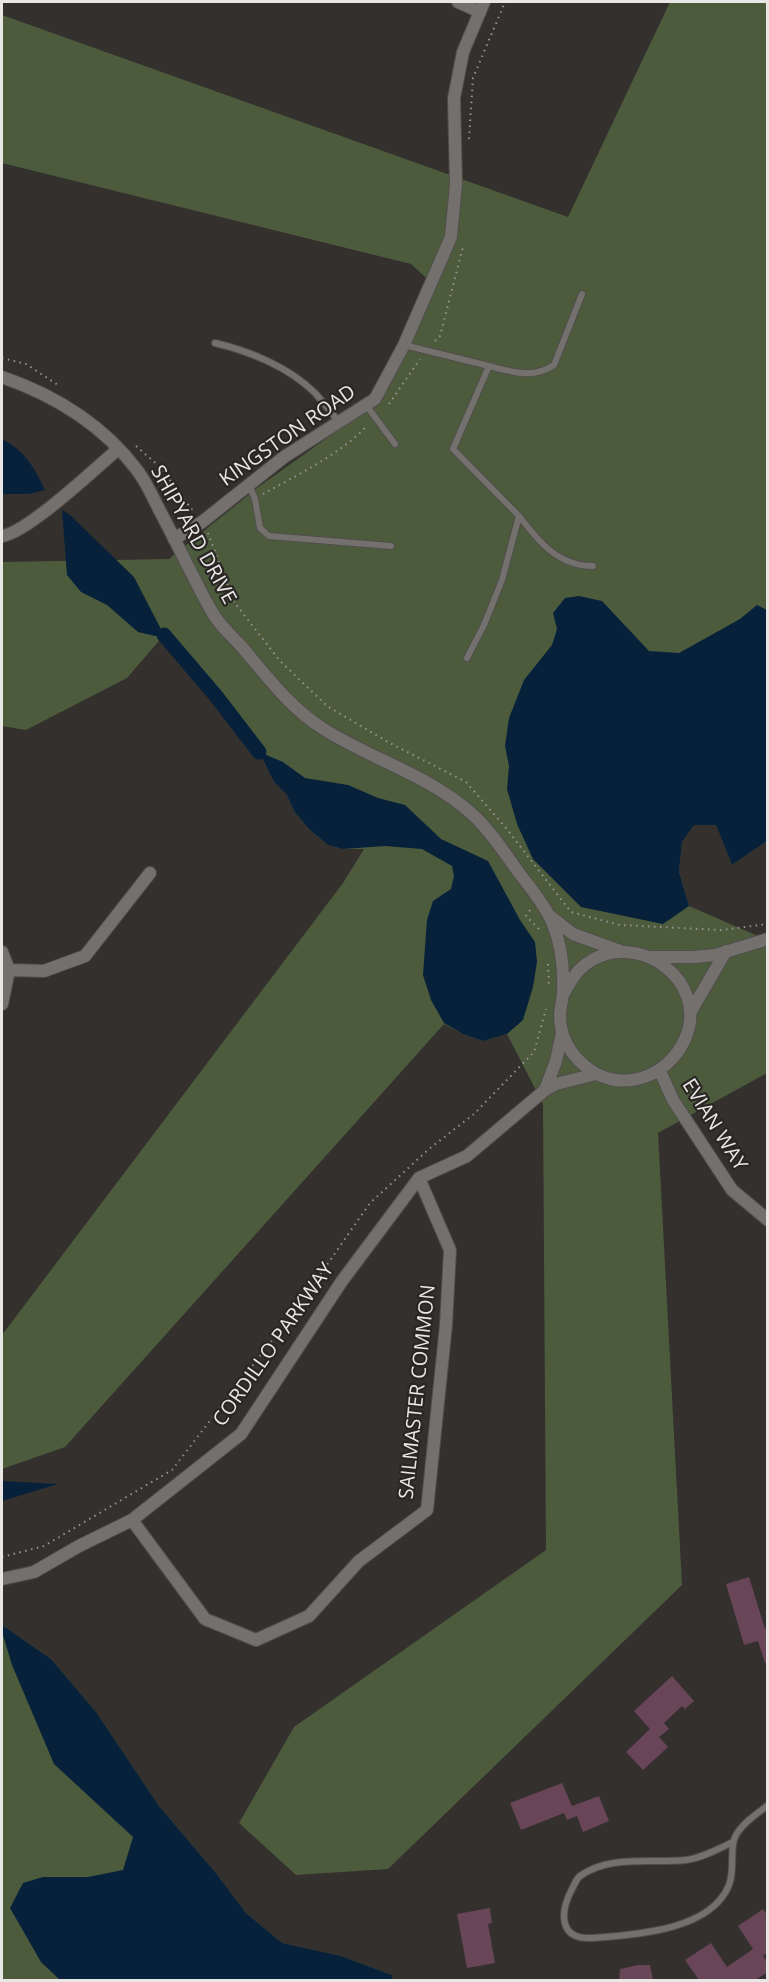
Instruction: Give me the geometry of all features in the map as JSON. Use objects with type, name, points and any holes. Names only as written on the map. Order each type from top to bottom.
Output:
[{"type":"street","points":[[458,2],[482,7]]},
{"type":"street","name":"KINGSTON ROAD","points":[[174,539],[202,522],[284,457],[375,399],[404,345],[451,237],[456,184],[454,98],[463,52],[482,7]]},
{"type":"street","name":"SHIPYARD DRIVE","points":[[2,377],[35,388],[77,413],[118,449],[137,470],[214,616],[288,701],[322,728],[437,788],[473,814],[550,916],[555,927],[563,963],[563,995]]},
{"type":"street","points":[[2,536],[16,531],[49,508],[118,449]]},
{"type":"street","points":[[9,970],[45,971],[85,957],[150,873]]},
{"type":"street","name":"SHIPYARD DRIVE","points":[[550,916],[573,934],[622,952]]},
{"type":"street","points":[[649,957],[694,957],[768,939]]},
{"type":"street","points":[[690,1013],[726,951]]},
{"type":"street","points":[[2,952],[9,970],[2,1004]]},
{"type":"street","points":[[622,952],[649,957],[674,974],[685,991],[690,1013],[687,1035],[677,1056],[660,1071],[645,1078],[628,1081],[612,1080],[596,1074],[583,1065],[569,1050],[562,1033],[560,1014],[563,995],[572,978],[585,965],[603,956],[622,952]]},
{"type":"street","name":"CORDILLO PARKWAY","points":[[545,1089],[556,1061],[562,1033]]},
{"type":"street","name":"EVIAN WAY","points":[[660,1071],[678,1108],[732,1190],[768,1220]]},
{"type":"street","name":"CORDILLO PARKWAY","points":[[2,1579],[34,1572],[79,1546],[132,1520],[241,1434],[342,1281],[419,1178],[467,1156],[545,1089],[596,1074]]},
{"type":"street","name":"SAILMASTER COMMON","points":[[132,1520],[204,1619],[256,1640],[309,1616],[359,1561],[427,1510],[446,1326],[450,1250],[419,1178]]},
{"type":"lane","points":[[404,345],[508,372],[531,374],[546,371],[554,365],[582,294]]},
{"type":"lane","points":[[215,343],[243,351],[281,368],[314,392],[339,422]]},
{"type":"lane","points":[[489,366],[453,449],[519,516],[532,533],[558,557],[576,566],[593,566]]},
{"type":"lane","points":[[366,405],[395,444]]},
{"type":"lane","points":[[249,484],[255,499],[260,528],[268,536],[391,546]]},
{"type":"lane","points":[[468,658],[502,580],[519,516]]},
{"type":"lane","points":[[733,1842],[688,1860],[601,1864],[578,1877],[562,1915],[567,1930],[581,1939],[635,1934],[693,1921],[720,1899],[729,1886],[733,1868],[733,1842],[741,1828],[768,1804]]},
{"type":"path","points":[[469,141],[473,78],[505,2]]},
{"type":"path","points":[[255,499],[314,466],[361,432],[388,405],[426,350],[440,336],[463,247]]},
{"type":"path","points":[[2,358],[26,364],[62,388]]},
{"type":"path","points":[[134,444],[160,467],[202,522],[234,602],[280,661],[327,706],[388,742],[466,782],[571,912],[620,925],[721,930],[768,924]]},
{"type":"path","points":[[546,937],[526,916],[549,883]]},
{"type":"path","points":[[547,957],[549,988]]},
{"type":"path","points":[[2,1557],[44,1546],[172,1470],[294,1312],[370,1203],[429,1149],[474,1114],[534,1052],[546,1009]]},
{"type":"green space","points":[[670,2],[767,2],[767,841],[732,865],[716,825],[694,824],[682,842],[679,872],[689,906],[767,940],[767,1073],[658,1133],[682,1585],[388,1869],[296,1875],[239,1823],[294,1727],[546,1550],[543,1104],[507,1034],[483,1041],[444,1024],[65,1447],[2,1469],[2,1335],[343,883],[364,849],[343,849],[328,845],[309,829],[294,811],[287,795],[274,782],[259,752],[216,696],[164,635],[127,678],[26,730],[2,726],[2,562],[169,559],[257,488],[376,403],[435,286],[411,264],[2,163],[2,15],[568,217]]},
{"type":"green space","points":[[2,1625],[51,1659],[96,1712],[159,1806],[215,1872],[246,1913],[282,1943],[341,1956],[392,1975],[392,1980],[2,1980]]},
{"type":"water","points":[[2,439],[28,460],[45,490],[29,494],[2,494]]},
{"type":"water","points":[[62,510],[134,577],[164,635],[155,636],[138,632],[107,605],[81,592],[67,575]]},
{"type":"water","points":[[579,596],[602,601],[649,651],[679,653],[740,619],[757,605],[767,610],[767,841],[732,865],[716,825],[694,825],[682,842],[679,872],[689,906],[663,924],[581,907],[533,859],[517,824],[507,789],[509,766],[505,746],[509,718],[524,680],[552,645],[557,629],[553,613],[565,598]]},
{"type":"water","points":[[259,752],[283,762],[305,778],[348,785],[378,798],[405,805],[441,839],[488,861],[520,920],[535,942],[537,962],[533,987],[523,1020],[507,1034],[483,1041],[463,1034],[444,1023],[431,1000],[423,975],[427,920],[433,901],[451,889],[454,876],[452,866],[422,849],[385,846],[343,849],[328,845],[309,829],[294,811],[287,795],[274,782]]},
{"type":"water","points":[[2,1481],[58,1484],[2,1501]]},
{"type":"water","points":[[2,1625],[51,1659],[96,1712],[159,1806],[215,1872],[246,1913],[282,1943],[341,1956],[392,1975],[392,1980],[60,1980],[41,1962],[10,1908],[23,1883],[43,1877],[88,1877],[123,1870],[133,1837],[54,1764],[12,1665]]},
{"type":"building","points":[[749,1577],[765,1629],[768,1628],[768,1663],[765,1663],[758,1641],[744,1645],[726,1584]]},
{"type":"building","points":[[672,1676],[694,1701],[685,1709],[682,1706],[664,1723],[669,1729],[659,1737],[668,1747],[643,1770],[626,1752],[650,1729],[634,1711]]},
{"type":"building","points":[[562,1783],[572,1806],[599,1796],[609,1821],[583,1832],[577,1816],[567,1820],[564,1813],[521,1830],[510,1803]]},
{"type":"building","points":[[490,1908],[492,1923],[488,1924],[495,1963],[467,1968],[457,1914]]},
{"type":"building","points":[[763,1909],[768,1916],[768,1952],[763,1956],[768,1963],[768,1972],[755,1980],[699,1980],[685,1960],[711,1943],[727,1967],[753,1949],[738,1926]]},
{"type":"building","points":[[650,1965],[653,1980],[619,1980],[620,1969]]},
{"type":"waterway","points":[[164,635],[216,696],[259,752]]}]
